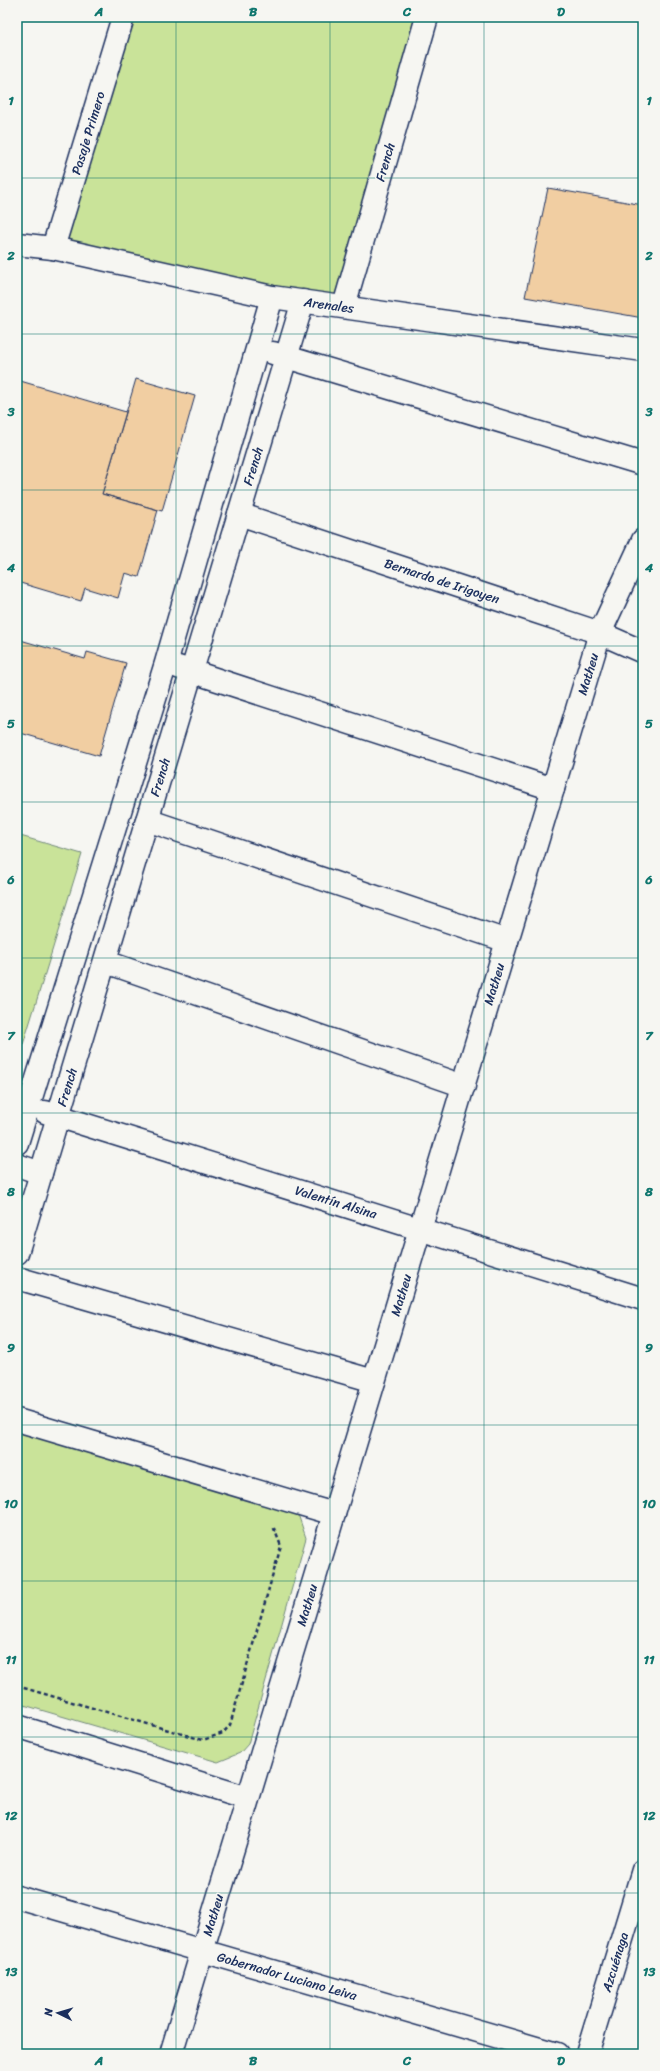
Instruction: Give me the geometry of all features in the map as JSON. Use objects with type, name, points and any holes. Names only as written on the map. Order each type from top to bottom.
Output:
[{"type":"street","name":"Pasaje Primero","points":[[53,248],[124,17]]},
{"type":"street","name":"French","points":[[344,306],[427,17]]},
{"type":"street","name":"Arenales","points":[[17,244],[53,248],[272,297],[344,306],[643,350]]},
{"type":"street","points":[[17,1143],[166,663],[272,297]]},
{"type":"street","name":"French","points":[[17,1253],[106,962],[147,820],[303,301]]},
{"type":"street","points":[[258,349],[643,464]]},
{"type":"street","name":"Bernardo de Irigoyen","points":[[239,514],[600,633],[643,652]]},
{"type":"street","name":"Matheu","points":[[171,2054],[600,633],[643,540]]},
{"type":"street","points":[[166,663],[554,788]]},
{"type":"street","points":[[147,820],[507,941]]},
{"type":"street","points":[[106,962],[464,1086]]},
{"type":"street","name":"Valentín Alsina","points":[[28,1107],[420,1228],[643,1299]]},
{"type":"street","points":[[17,1165],[41,1172]]},
{"type":"street","points":[[17,1278],[374,1381]]},
{"type":"street","points":[[17,1420],[334,1514]]},
{"type":"street","points":[[17,1726],[248,1798]]},
{"type":"street","name":"Azcuénaga","points":[[587,2054],[643,1870]]},
{"type":"street","name":"Gobernador Luciano Leiva","points":[[17,1896],[557,2054]]},
{"type":"path","points":[[17,1686],[203,1740],[223,1733],[230,1724],[281,1546],[274,1527],[269,1523]]},
{"type":"green space","points":[[123,17],[427,17],[344,306],[53,248]]},
{"type":"green space","points":[[17,835],[82,854],[17,1064]]},
{"type":"green space","points":[[17,1426],[286,1508],[299,1517],[306,1538],[248,1744],[240,1753],[218,1762],[17,1703]]},
{"type":"building","points":[[548,188],[643,205],[643,318],[525,297]]},
{"type":"building","points":[[136,379],[195,396],[162,511],[102,494]]},
{"type":"building","points":[[17,380],[126,412],[102,494],[158,510],[139,577],[125,573],[118,598],[85,588],[81,601],[17,582]]},
{"type":"building","points":[[17,639],[85,659],[87,652],[126,663],[99,756],[17,732]]}]
